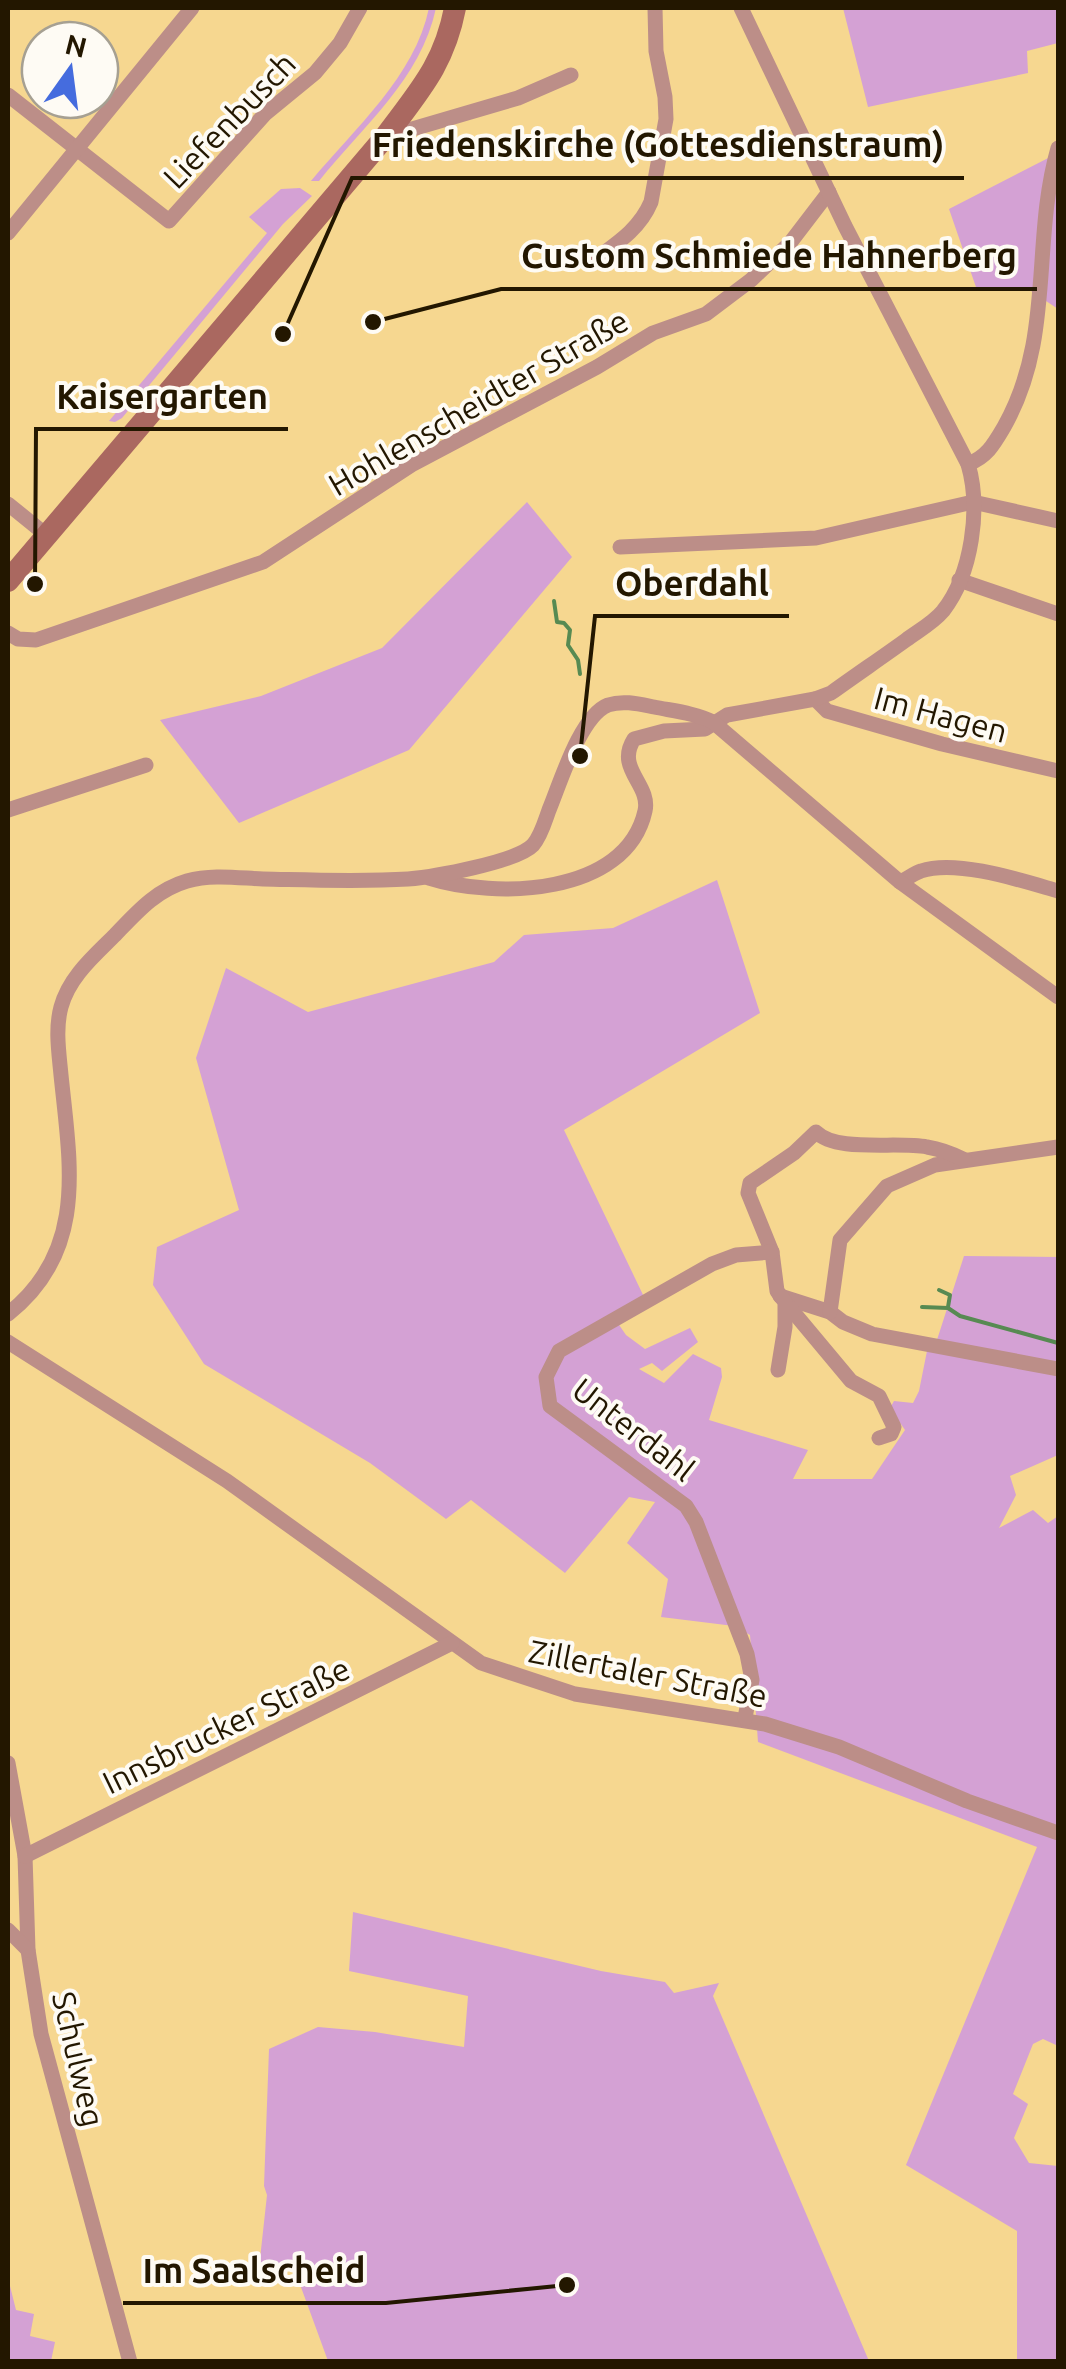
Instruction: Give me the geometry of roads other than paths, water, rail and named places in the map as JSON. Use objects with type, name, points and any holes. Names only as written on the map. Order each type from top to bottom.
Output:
[{"type":"main road","points":[[8,582],[386,136],[438,65],[456,8]]},
{"type":"street","points":[[8,233],[192,8]]},
{"type":"street","name":"Liefenbusch","points":[[75,148],[169,221],[265,114],[315,73],[340,43],[360,8]]},
{"type":"street","points":[[597,258],[626,236],[646,214],[651,202],[666,118],[656,51],[655,8]]},
{"type":"street","points":[[427,878],[460,886],[508,888],[579,879],[595,871],[634,840],[645,812],[646,802],[627,758],[634,739],[664,731],[705,729],[727,715],[831,693],[934,620],[948,603],[969,550],[973,502],[968,464],[740,8]]},
{"type":"street","points":[[386,136],[518,98],[571,75]]},
{"type":"street","points":[[8,95],[75,148]]},
{"type":"street","points":[[968,464],[980,460],[993,446],[1027,374],[1042,300],[1050,178],[1058,148]]},
{"type":"street","name":"Hohlenscheidter Straße","points":[[8,633],[18,639],[36,640],[263,562],[413,464],[597,367],[653,333],[718,306],[790,244],[829,192]]},
{"type":"street","points":[[620,547],[816,538],[973,502],[1058,521]]},
{"type":"street","points":[[8,504],[45,534]]},
{"type":"street","points":[[958,580],[1058,614]]},
{"type":"street","name":"Im Hagen","points":[[815,699],[827,711],[942,744],[1058,770]]},
{"type":"street","points":[[8,1314],[24,1302],[46,1273],[56,1256],[66,1222],[69,1150],[58,1020],[65,996],[88,962],[148,901],[192,880],[427,878],[508,858],[532,846],[568,761],[590,721],[602,708],[623,702],[639,704],[713,722],[900,882],[1058,997]]},
{"type":"street","points":[[8,810],[146,765]]},
{"type":"street","points":[[900,882],[920,871],[942,867],[1016,879],[1058,891]]},
{"type":"street","points":[[778,1370],[785,1327],[782,1299],[772,1252],[747,1188],[754,1178],[794,1153],[816,1132],[838,1144],[925,1146],[965,1160]]},
{"type":"street","points":[[830,1312],[840,1240],[888,1186],[921,1169],[1058,1147]]},
{"type":"street","name":"Unterdahl","points":[[746,1718],[752,1680],[747,1654],[696,1522],[686,1506],[550,1406],[546,1377],[558,1351],[712,1264],[736,1255],[772,1252]]},
{"type":"street","points":[[782,1299],[830,1312],[872,1334],[1058,1369]]},
{"type":"street","points":[[782,1299],[852,1381],[884,1402],[894,1427],[890,1434],[879,1438]]},
{"type":"street","name":"Zillertaler Straße","points":[[8,1342],[227,1481],[481,1663],[575,1694],[746,1718],[839,1747],[967,1802],[1058,1832]]},
{"type":"street","name":"Innsbrucker Straße","points":[[25,1856],[452,1643]]},
{"type":"street","name":"Schulweg","points":[[8,1763],[25,1856],[28,1950],[50,2071],[130,2362]]},
{"type":"street","points":[[8,1930],[28,1950]]},
{"type":"waterway","points":[[554,601],[557,622],[570,630],[568,645],[578,660],[580,674]]},
{"type":"waterway","points":[[939,1290],[950,1295],[948,1307]]},
{"type":"waterway","points":[[922,1307],[948,1308],[960,1316],[1058,1343]]},
{"type":"place","name":"Custom Schmiede Hahnerberg","points":[[373,322]]},
{"type":"place","name":"Friedenskirche (Gottesdienstraum)","points":[[283,334]]},
{"type":"place","name":"Kaisergarten","points":[[35,584]]},
{"type":"place","name":"Oberdahl","points":[[580,756]]},
{"type":"place","name":"Im Saalscheid","points":[[567,2285]]}]
